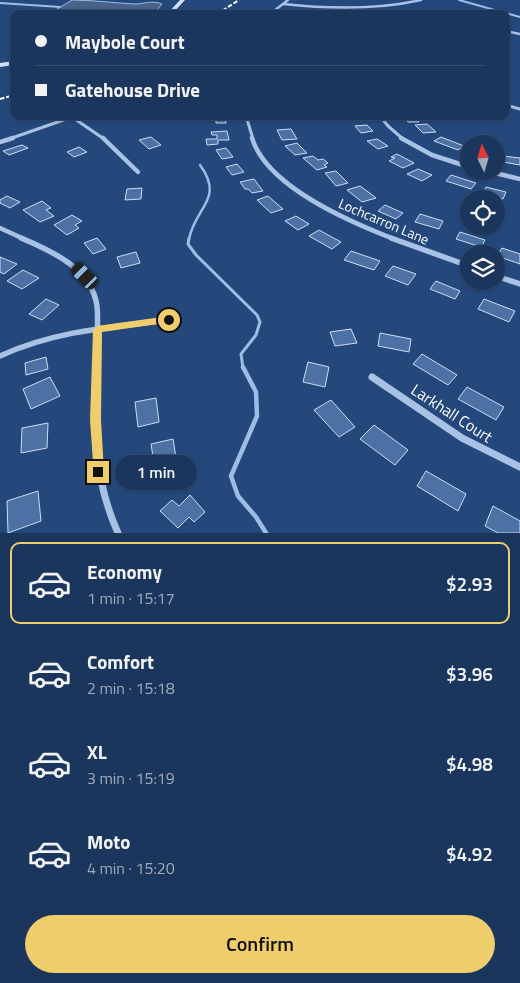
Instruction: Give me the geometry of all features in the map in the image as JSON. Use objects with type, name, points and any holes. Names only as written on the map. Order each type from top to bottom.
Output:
[{"type":"main road","points":[[173,10],[183,0]]},
{"type":"street","points":[[275,10],[288,0]]},
{"type":"street","points":[[283,4],[319,7],[394,6],[421,0]]},
{"type":"street","points":[[0,142],[65,120]]},
{"type":"street","points":[[78,120],[101,136],[138,172]]},
{"type":"street","name":"Lochcarron Lane","points":[[247,120],[250,135],[264,160],[283,179],[309,198],[372,231],[460,263]]},
{"type":"street","points":[[383,120],[388,127],[412,145],[434,155],[460,163]]},
{"type":"street","points":[[505,175],[520,179]]},
{"type":"street","points":[[0,228],[68,262],[85,276],[93,288],[96,300],[97,330],[95,420],[98,464],[105,501],[118,533]]},
{"type":"street","points":[[505,279],[520,284]]},
{"type":"street","points":[[0,356],[38,340],[169,320]]},
{"type":"street","name":"Larkhall Court","points":[[372,377],[421,412],[484,452],[520,467]]},
{"type":"water","points":[[72,0],[135,4],[155,2],[162,4],[157,10],[56,10]]},
{"type":"building","points":[[216,120],[226,120],[226,123],[216,123]]},
{"type":"building","points":[[407,120],[418,120],[419,122],[408,122]]},
{"type":"building","points":[[427,124],[436,132],[423,133],[415,125]]},
{"type":"building","points":[[367,125],[373,131],[361,133],[355,126]]},
{"type":"building","points":[[291,129],[297,139],[282,140],[277,130]]},
{"type":"building","points":[[227,131],[229,140],[218,140],[218,144],[207,145],[206,139],[217,139],[217,135],[212,135],[211,132]]},
{"type":"building","points":[[151,137],[161,145],[149,149],[139,140]]},
{"type":"building","points":[[441,137],[460,144],[460,149],[458,150],[434,141]]},
{"type":"building","points":[[377,139],[388,146],[378,149],[367,141]]},
{"type":"building","points":[[297,143],[307,153],[295,155],[285,146]]},
{"type":"building","points":[[22,145],[28,148],[9,155],[3,151]]},
{"type":"building","points":[[79,147],[87,152],[74,157],[67,152]]},
{"type":"building","points":[[226,148],[233,157],[222,159],[216,150]]},
{"type":"building","points":[[397,154],[414,163],[403,168],[389,161],[395,158],[391,157]]},
{"type":"building","points":[[313,156],[318,160],[323,159],[328,163],[324,165],[327,167],[317,170],[303,158]]},
{"type":"building","points":[[505,156],[520,158],[520,165],[505,162]]},
{"type":"building","points":[[237,164],[244,172],[232,175],[226,167]]},
{"type":"building","points":[[418,169],[432,175],[422,181],[407,174]]},
{"type":"building","points":[[336,171],[348,183],[336,186],[325,173]]},
{"type":"building","points":[[451,175],[460,178],[460,180],[476,183],[471,189],[446,181]]},
{"type":"building","points":[[254,179],[263,191],[252,193],[245,189],[240,182]]},
{"type":"building","points":[[360,186],[376,198],[362,202],[347,190]]},
{"type":"building","points":[[486,187],[498,190],[485,190]]},
{"type":"building","points":[[142,188],[141,199],[125,200],[127,189]]},
{"type":"building","points":[[7,196],[20,202],[10,208],[0,203],[0,200]]},
{"type":"building","points":[[268,196],[283,209],[271,213],[257,200]]},
{"type":"building","points":[[42,201],[51,208],[46,210],[54,216],[40,222],[23,210]]},
{"type":"building","points":[[385,205],[403,213],[396,219],[378,211]]},
{"type":"building","points":[[420,214],[443,221],[439,229],[415,222]]},
{"type":"building","points":[[72,215],[82,221],[75,225],[79,228],[67,235],[54,225]]},
{"type":"building","points":[[296,216],[309,224],[298,230],[285,221]]},
{"type":"building","points":[[319,230],[341,242],[332,249],[309,236]]},
{"type":"building","points":[[460,232],[460,235],[469,235],[485,240],[482,245],[475,245],[456,239]]},
{"type":"building","points":[[97,238],[106,249],[93,254],[84,243]]},
{"type":"building","points":[[505,249],[520,254],[520,264],[505,259]]},
{"type":"building","points":[[351,251],[380,261],[374,270],[344,260]]},
{"type":"building","points":[[136,252],[140,263],[121,268],[117,257]]},
{"type":"building","points":[[0,257],[17,264],[4,274],[0,272]]},
{"type":"building","points":[[393,266],[416,274],[408,285],[385,276]]},
{"type":"building","points":[[23,270],[39,278],[22,289],[7,281]]},
{"type":"building","points":[[436,281],[460,291],[455,299],[430,289]]},
{"type":"building","points":[[46,299],[59,305],[42,320],[29,314]]},
{"type":"building","points":[[484,299],[515,311],[509,322],[478,309]]},
{"type":"building","points":[[351,329],[357,343],[335,346],[330,332]]},
{"type":"building","points":[[380,333],[411,339],[409,352],[378,346]]},
{"type":"building","points":[[422,354],[457,375],[448,385],[413,364]]},
{"type":"building","points":[[46,357],[48,369],[26,375],[25,363]]},
{"type":"building","points":[[308,362],[329,367],[325,387],[303,382]]},
{"type":"building","points":[[50,377],[60,396],[31,409],[23,389]]},
{"type":"building","points":[[467,387],[504,407],[496,420],[458,399]]},
{"type":"building","points":[[156,398],[159,422],[138,427],[135,402]]},
{"type":"building","points":[[331,400],[355,427],[339,437],[314,410]]},
{"type":"building","points":[[48,423],[47,448],[21,453],[22,428]]},
{"type":"building","points":[[374,425],[408,450],[395,465],[360,439]]},
{"type":"building","points":[[173,439],[178,470],[156,475],[151,444]]},
{"type":"building","points":[[426,471],[466,494],[458,511],[417,486]]},
{"type":"building","points":[[38,491],[41,521],[8,533],[7,501]]},
{"type":"building","points":[[190,495],[205,512],[194,522],[189,517],[178,528],[160,511],[172,500],[179,506]]},
{"type":"building","points":[[493,506],[520,521],[520,533],[498,533],[485,526]]},
{"type":"waterway","points":[[459,0],[495,10]]},
{"type":"waterway","points":[[0,3],[60,7]]},
{"type":"waterway","points":[[510,14],[520,17]]},
{"type":"waterway","points":[[189,239],[192,228],[209,195],[210,186],[200,165]]},
{"type":"waterway","points":[[189,238],[188,244],[196,255],[257,315],[260,322],[256,335],[241,354],[243,368]]},
{"type":"waterway","points":[[243,367],[256,392],[257,416],[231,476],[238,496],[256,517],[266,533]]},
{"type":"railway","points":[[223,10],[239,0]]},
{"type":"railway","points":[[0,99],[10,96]]},
{"type":"route","points":[[98,472],[95,420],[97,330],[169,320]]}]
